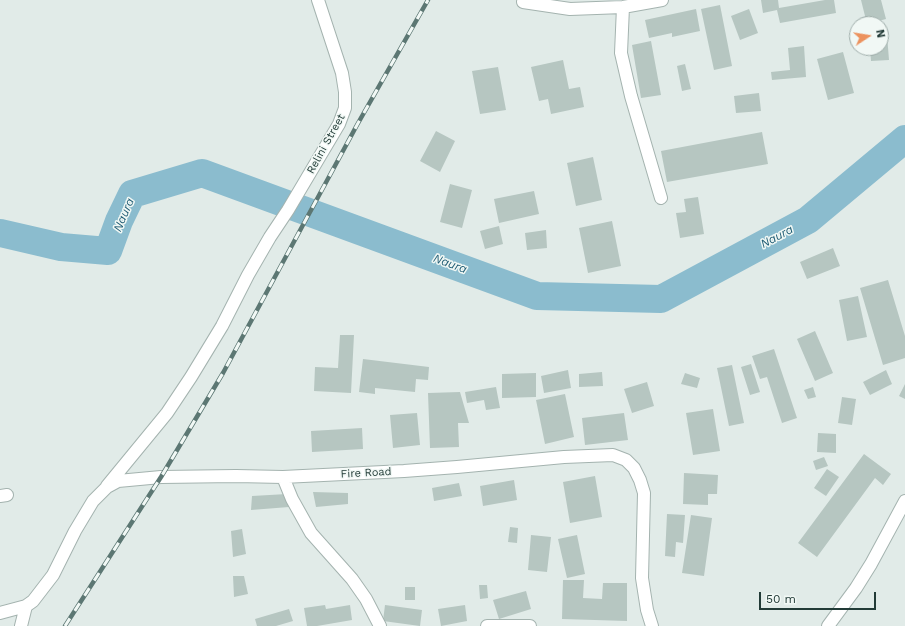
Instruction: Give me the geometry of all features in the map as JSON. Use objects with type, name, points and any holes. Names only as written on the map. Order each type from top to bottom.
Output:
[{"type":"street","name":"Relini Street","points":[[107,487],[167,413],[191,377],[222,326],[248,274],[329,143],[339,124],[345,108],[345,92],[342,73],[318,0]]},
{"type":"street","points":[[524,2],[570,9],[624,7],[662,0]]},
{"type":"street","points":[[624,7],[621,52],[631,96],[661,198]]},
{"type":"street","name":"Fire Road","points":[[0,613],[26,606],[42,591],[53,575],[83,516],[93,501],[107,487],[118,481],[161,477],[284,477],[457,467],[564,457],[613,455],[626,460],[634,468],[644,492],[642,578],[647,610],[652,626]]},
{"type":"street","points":[[284,477],[292,499],[311,533],[352,579],[366,599],[380,626]]},
{"type":"street","points":[[828,626],[856,588],[871,564],[905,501]]},
{"type":"street","points":[[21,626],[26,606]]},
{"type":"street","points":[[486,626],[528,626]]},
{"type":"building","points":[[761,0],[778,0],[779,8],[825,0],[834,0],[836,13],[780,23],[777,10],[763,13]]},
{"type":"building","points":[[861,0],[881,0],[885,16],[865,16]]},
{"type":"building","points":[[720,5],[732,66],[714,70],[701,9]]},
{"type":"building","points":[[696,9],[700,31],[672,37],[672,33],[649,38],[645,20]]},
{"type":"building","points":[[749,9],[758,33],[740,40],[731,16]]},
{"type":"building","points":[[651,41],[661,95],[641,98],[632,45]]},
{"type":"building","points":[[804,46],[806,77],[772,80],[771,72],[790,70],[788,48]]},
{"type":"building","points":[[843,52],[854,93],[828,100],[817,59]]},
{"type":"building","points":[[871,56],[889,56],[889,60],[871,61]]},
{"type":"building","points":[[563,60],[569,89],[580,87],[584,107],[551,114],[548,99],[539,101],[531,67]]},
{"type":"building","points":[[685,64],[691,89],[682,91],[677,66]]},
{"type":"building","points":[[498,67],[506,110],[480,114],[472,71]]},
{"type":"building","points":[[759,93],[761,111],[736,113],[734,96]]},
{"type":"building","points":[[436,131],[455,141],[440,172],[420,161]]},
{"type":"building","points":[[762,132],[768,164],[667,182],[661,151]]},
{"type":"building","points":[[593,157],[602,200],[576,206],[567,163]]},
{"type":"building","points":[[450,184],[472,190],[462,228],[440,222]]},
{"type":"building","points":[[534,191],[539,214],[499,223],[494,199]]},
{"type":"building","points":[[698,197],[704,234],[680,238],[676,213],[686,212],[684,199]]},
{"type":"building","points":[[612,221],[621,266],[588,273],[579,228]]},
{"type":"building","points":[[499,226],[503,244],[485,249],[480,231]]},
{"type":"building","points":[[546,230],[547,248],[527,250],[525,233]]},
{"type":"building","points":[[833,248],[840,266],[807,279],[800,262]]},
{"type":"building","points":[[888,280],[905,336],[905,358],[883,365],[860,288]]},
{"type":"building","points":[[858,296],[867,337],[847,341],[839,300]]},
{"type":"building","points":[[815,331],[833,373],[815,381],[797,339]]},
{"type":"building","points":[[340,335],[354,335],[351,393],[314,391],[315,367],[338,368]]},
{"type":"building","points":[[774,349],[797,418],[782,423],[767,377],[760,379],[752,356]]},
{"type":"building","points":[[363,359],[429,367],[428,380],[416,379],[415,392],[375,388],[375,394],[359,392]]},
{"type":"building","points":[[751,364],[760,392],[750,395],[741,367]]},
{"type":"building","points":[[732,365],[744,423],[729,426],[717,368]]},
{"type":"building","points":[[568,370],[571,388],[544,393],[541,376]]},
{"type":"building","points":[[886,370],[892,384],[870,395],[863,382]]},
{"type":"building","points":[[602,372],[603,386],[579,387],[579,374]]},
{"type":"building","points":[[536,373],[536,397],[502,398],[502,374]]},
{"type":"building","points":[[685,373],[700,378],[697,388],[681,384]]},
{"type":"building","points":[[647,382],[654,406],[632,413],[624,389]]},
{"type":"building","points":[[905,384],[905,399],[899,396]]},
{"type":"building","points":[[496,387],[500,408],[486,410],[484,400],[467,403],[465,392]]},
{"type":"building","points":[[813,387],[816,397],[808,399],[804,390]]},
{"type":"building","points":[[460,392],[469,423],[458,423],[459,447],[430,448],[428,393]]},
{"type":"building","points":[[565,394],[574,437],[545,444],[536,400]]},
{"type":"building","points":[[842,397],[856,399],[852,425],[838,423]]},
{"type":"building","points":[[713,409],[720,451],[693,455],[686,413]]},
{"type":"building","points":[[417,413],[420,445],[393,448],[390,415]]},
{"type":"building","points":[[624,413],[628,440],[585,445],[582,418]]},
{"type":"building","points":[[362,428],[363,449],[312,452],[311,431]]},
{"type":"building","points":[[818,433],[836,434],[836,453],[817,452]]},
{"type":"building","points":[[864,454],[891,474],[883,485],[875,478],[817,557],[798,543]]},
{"type":"building","points":[[824,457],[828,466],[816,470],[813,461]]},
{"type":"building","points":[[827,469],[839,477],[826,496],[814,488]]},
{"type":"building","points":[[684,473],[718,475],[717,494],[708,494],[708,505],[683,504]]},
{"type":"building","points":[[595,476],[602,517],[570,523],[563,482]]},
{"type":"building","points":[[514,480],[517,500],[483,506],[480,486]]},
{"type":"building","points":[[459,483],[462,496],[434,501],[432,488]]},
{"type":"building","points":[[313,492],[348,493],[348,504],[316,507]]},
{"type":"building","points":[[287,494],[289,507],[251,510],[252,496]]},
{"type":"building","points":[[667,514],[685,515],[683,543],[676,542],[675,557],[665,556]]},
{"type":"building","points":[[691,515],[712,518],[704,576],[682,573]]},
{"type":"building","points":[[510,527],[518,528],[517,543],[508,542]]},
{"type":"building","points":[[242,529],[246,554],[233,557],[231,531]]},
{"type":"building","points":[[531,535],[551,537],[547,572],[528,570]]},
{"type":"building","points":[[577,535],[585,574],[567,578],[558,539]]},
{"type":"building","points":[[233,576],[244,576],[248,594],[234,597]]},
{"type":"building","points":[[563,580],[584,580],[583,598],[602,599],[603,583],[627,583],[627,621],[562,619]]},
{"type":"building","points":[[479,585],[487,585],[488,598],[480,599]]},
{"type":"building","points":[[405,587],[415,587],[415,600],[405,600]]},
{"type":"building","points":[[526,591],[531,609],[499,619],[493,600]]},
{"type":"building","points":[[325,605],[326,609],[350,605],[352,620],[317,626],[307,626],[304,608]]},
{"type":"building","points":[[385,605],[422,610],[420,626],[383,621]]},
{"type":"building","points":[[465,605],[467,621],[441,626],[438,609]]},
{"type":"building","points":[[289,609],[293,621],[276,626],[257,626],[255,619]]},
{"type":"waterway","name":"Naura","points":[[0,233],[61,247],[108,251],[119,221],[132,194],[202,173],[537,296],[661,299],[808,220],[905,139]]},
{"type":"railway","points":[[65,626],[161,477],[223,373],[357,125],[428,0]]}]
